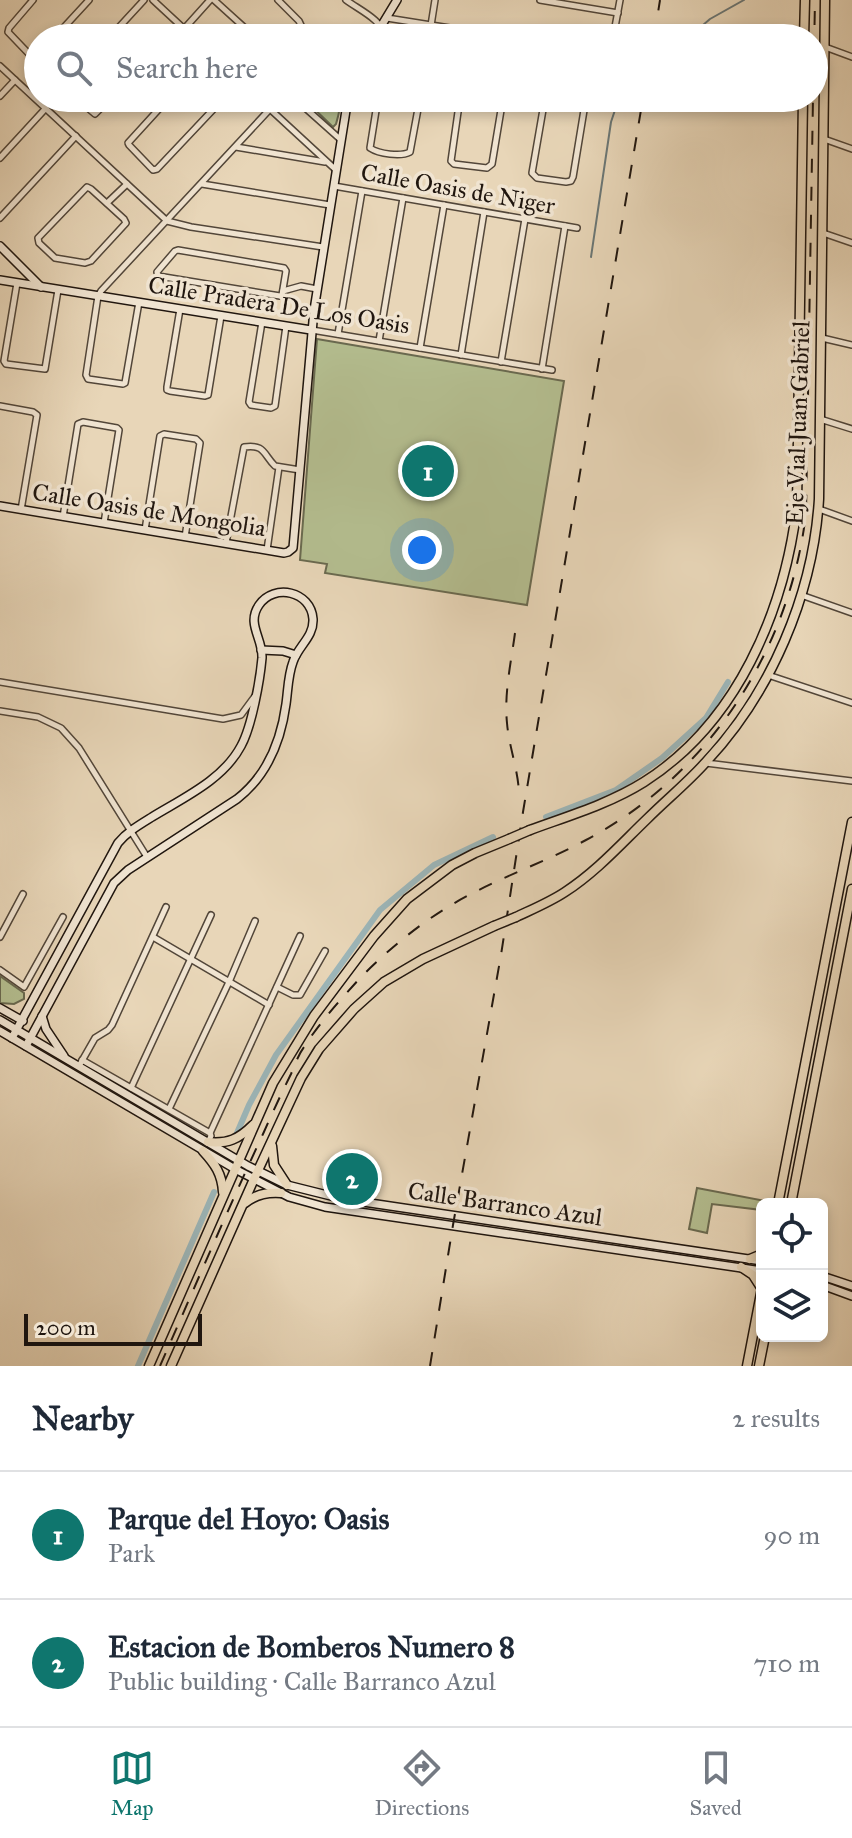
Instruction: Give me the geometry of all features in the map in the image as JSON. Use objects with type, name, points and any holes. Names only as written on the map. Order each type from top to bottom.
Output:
[{"type":"main road","points":[[804,24],[805,0]]},
{"type":"main road","name":"Eje Vial Juan Gabriel","points":[[825,0],[825,24]]},
{"type":"main road","name":"Eje Vial Juan Gabriel","points":[[149,1366],[273,1083],[332,990],[387,920],[407,899],[442,872],[475,853],[608,800],[658,772],[708,725],[756,649],[775,605],[787,565],[797,506],[803,112]]},
{"type":"main road","name":"Eje Vial Juan Gabriel","points":[[171,1366],[306,1068],[325,1041],[354,1009],[398,973],[436,952],[554,899],[580,881],[705,763],[740,719],[767,675],[801,595],[812,553],[818,509],[824,112]]},
{"type":"main road","points":[[779,1198],[850,847],[852,822]]},
{"type":"main road","points":[[792,1198],[852,889]]},
{"type":"main road","points":[[209,1138],[222,1143],[235,1140],[256,1122]]},
{"type":"main road","points":[[241,1206],[256,1196],[284,1189],[274,1165],[272,1140]]},
{"type":"main road","points":[[203,1151],[220,1174],[221,1201]]},
{"type":"main road","points":[[750,1259],[756,1256]]},
{"type":"main road","points":[[741,1267],[756,1280]]},
{"type":"main road","points":[[747,1366],[756,1320]]},
{"type":"main road","points":[[759,1366],[764,1342]]},
{"type":"street","points":[[24,49],[8,32],[33,0]]},
{"type":"street","points":[[67,24],[89,0]]},
{"type":"street","points":[[122,24],[144,0]]},
{"type":"street","points":[[153,0],[179,24]]},
{"type":"street","points":[[185,24],[212,0],[240,24]]},
{"type":"street","points":[[278,0],[300,24]]},
{"type":"street","points":[[346,0],[379,24]]},
{"type":"street","points":[[383,24],[397,0]]},
{"type":"street","points":[[430,24],[435,0]]},
{"type":"street","points":[[540,0],[618,13]]},
{"type":"street","points":[[616,24],[620,0]]},
{"type":"street","points":[[387,18],[424,24]]},
{"type":"street","points":[[828,48],[852,57]]},
{"type":"street","points":[[0,66],[24,88]]},
{"type":"street","points":[[0,96],[15,80]]},
{"type":"street","points":[[0,158],[42,112]]},
{"type":"street","points":[[50,112],[167,221],[323,247]]},
{"type":"street","points":[[157,112],[128,144],[155,170],[211,112]]},
{"type":"street","points":[[139,302],[125,383],[89,379],[86,375],[98,296],[267,112]]},
{"type":"street","points":[[273,112],[336,170]]},
{"type":"street","points":[[310,112],[341,140]]},
{"type":"street","points":[[226,543],[243,448],[262,449],[273,464],[300,470],[311,330],[344,112]]},
{"type":"street","points":[[375,112],[369,146],[376,151],[405,155],[410,152],[417,112]]},
{"type":"street","points":[[458,112],[451,161],[485,168],[492,164],[501,112]]},
{"type":"street","points":[[543,112],[532,173],[537,178],[566,182],[573,177],[584,112]]},
{"type":"street","points":[[0,218],[76,136]]},
{"type":"street","points":[[824,139],[852,149]]},
{"type":"street","points":[[235,147],[327,162]]},
{"type":"street","points":[[107,203],[127,184]]},
{"type":"street","points":[[201,184],[330,205]]},
{"type":"street","name":"Calle Oasis de Niger","points":[[333,186],[577,228]]},
{"type":"street","points":[[87,187],[107,203],[126,223],[91,261],[81,263],[55,258],[38,241],[87,187]]},
{"type":"street","points":[[338,334],[362,191]]},
{"type":"street","points":[[379,341],[403,198]]},
{"type":"street","points":[[420,348],[444,205]]},
{"type":"street","points":[[461,355],[484,212]]},
{"type":"street","points":[[501,362],[525,219]]},
{"type":"street","points":[[542,369],[565,226]]},
{"type":"street","points":[[823,233],[852,243]]},
{"type":"street","points":[[0,246],[41,287]]},
{"type":"street","points":[[180,250],[284,268],[283,291],[280,296],[159,276],[157,272],[175,251],[180,250]]},
{"type":"street","points":[[286,274],[301,286]]},
{"type":"street","name":"Calle Pradera De Los Oasis","points":[[0,280],[552,370]]},
{"type":"street","points":[[17,283],[6,364],[45,369],[58,290]]},
{"type":"street","points":[[283,291],[301,286],[317,289]]},
{"type":"street","points":[[180,309],[167,387],[169,391],[208,395],[221,316]]},
{"type":"street","points":[[262,322],[251,405],[274,407],[286,326]]},
{"type":"street","points":[[821,338],[852,345]]},
{"type":"street","points":[[0,406],[37,414],[21,510]]},
{"type":"street","points":[[820,419],[852,429]]},
{"type":"street","points":[[63,517],[78,424],[83,422],[119,430],[104,523]]},
{"type":"street","points":[[145,530],[160,436],[196,439],[200,441],[185,537]]},
{"type":"street","points":[[267,550],[279,467]]},
{"type":"street","name":"Calle Oasis de Mongolia","points":[[0,506],[284,553],[291,551],[294,545],[300,470]]},
{"type":"street","points":[[818,509],[852,521]]},
{"type":"street","points":[[12,1038],[113,850],[131,831],[226,768],[246,737],[262,657],[253,625],[257,608],[275,593],[292,593],[305,600],[313,616],[310,634],[292,664],[281,733],[264,771],[237,799],[147,857],[114,883],[26,1046]]},
{"type":"street","points":[[801,595],[852,613]]},
{"type":"street","points":[[261,650],[296,655]]},
{"type":"street","points":[[767,675],[852,703]]},
{"type":"street","points":[[0,682],[223,719],[241,715],[255,695]]},
{"type":"street","points":[[0,711],[38,717],[61,728],[79,748],[147,857]]},
{"type":"street","points":[[705,763],[852,781]]},
{"type":"street","points":[[0,937],[23,894]]},
{"type":"street","points":[[166,907],[112,1025],[95,1038],[80,1063],[169,1109],[209,1138],[300,936]]},
{"type":"street","points":[[131,1088],[211,915]]},
{"type":"street","points":[[0,970],[23,987],[63,917]]},
{"type":"street","points":[[169,1109],[255,921]]},
{"type":"street","points":[[153,937],[269,1005]]},
{"type":"street","points":[[277,987],[300,995],[325,951]]},
{"type":"street","points":[[0,1008],[23,1021]]},
{"type":"street","points":[[42,1016],[46,1029],[65,1058]]},
{"type":"street","name":"Calle Barranco Azul","points":[[0,1020],[209,1138],[237,1165]]},
{"type":"street","name":"Calle Barranco Azul","points":[[0,1031],[203,1151],[325,1207],[757,1270]]},
{"type":"street","name":"Calle Barranco Azul","points":[[284,1189],[367,1204],[756,1260]]},
{"type":"street","points":[[690,1260],[710,1259],[712,1254]]},
{"type":"street","points":[[828,1278],[852,1286]]},
{"type":"street","points":[[828,1287],[852,1296]]},
{"type":"green space","points":[[317,112],[339,112],[333,127]]},
{"type":"green space","points":[[317,339],[564,381],[527,605],[325,573],[327,564],[300,560]]},
{"type":"green space","points":[[0,976],[24,993],[24,999],[14,1004],[0,1003]]},
{"type":"green space","points":[[697,1188],[756,1199],[756,1209],[712,1204],[707,1233],[689,1229]]},
{"type":"waterway","points":[[704,24],[744,0]]},
{"type":"waterway","points":[[591,257],[614,112]]},
{"type":"waterway","points":[[546,817],[616,790],[662,758],[706,718],[728,682]]},
{"type":"waterway","points":[[237,1133],[276,1055],[380,910],[434,865],[493,837]]},
{"type":"waterway","points":[[138,1366],[214,1192]]},
{"type":"railway","points":[[656,24],[660,0]]},
{"type":"railway","points":[[815,0],[815,24]]},
{"type":"railway","points":[[430,1366],[641,112]]},
{"type":"railway","points":[[160,1366],[298,1057],[331,1011],[361,977],[427,921],[471,894],[586,840],[630,813],[670,781],[705,744],[736,704],[762,660],[782,613],[797,564],[806,513],[813,112]]},
{"type":"railway","points":[[515,633],[506,712],[519,793]]},
{"type":"place","name":"Parque del Hoyo: Oasis","points":[[428,471]]},
{"type":"place","name":"Estacion de Bomberos Numero 8","points":[[352,1179]]}]
